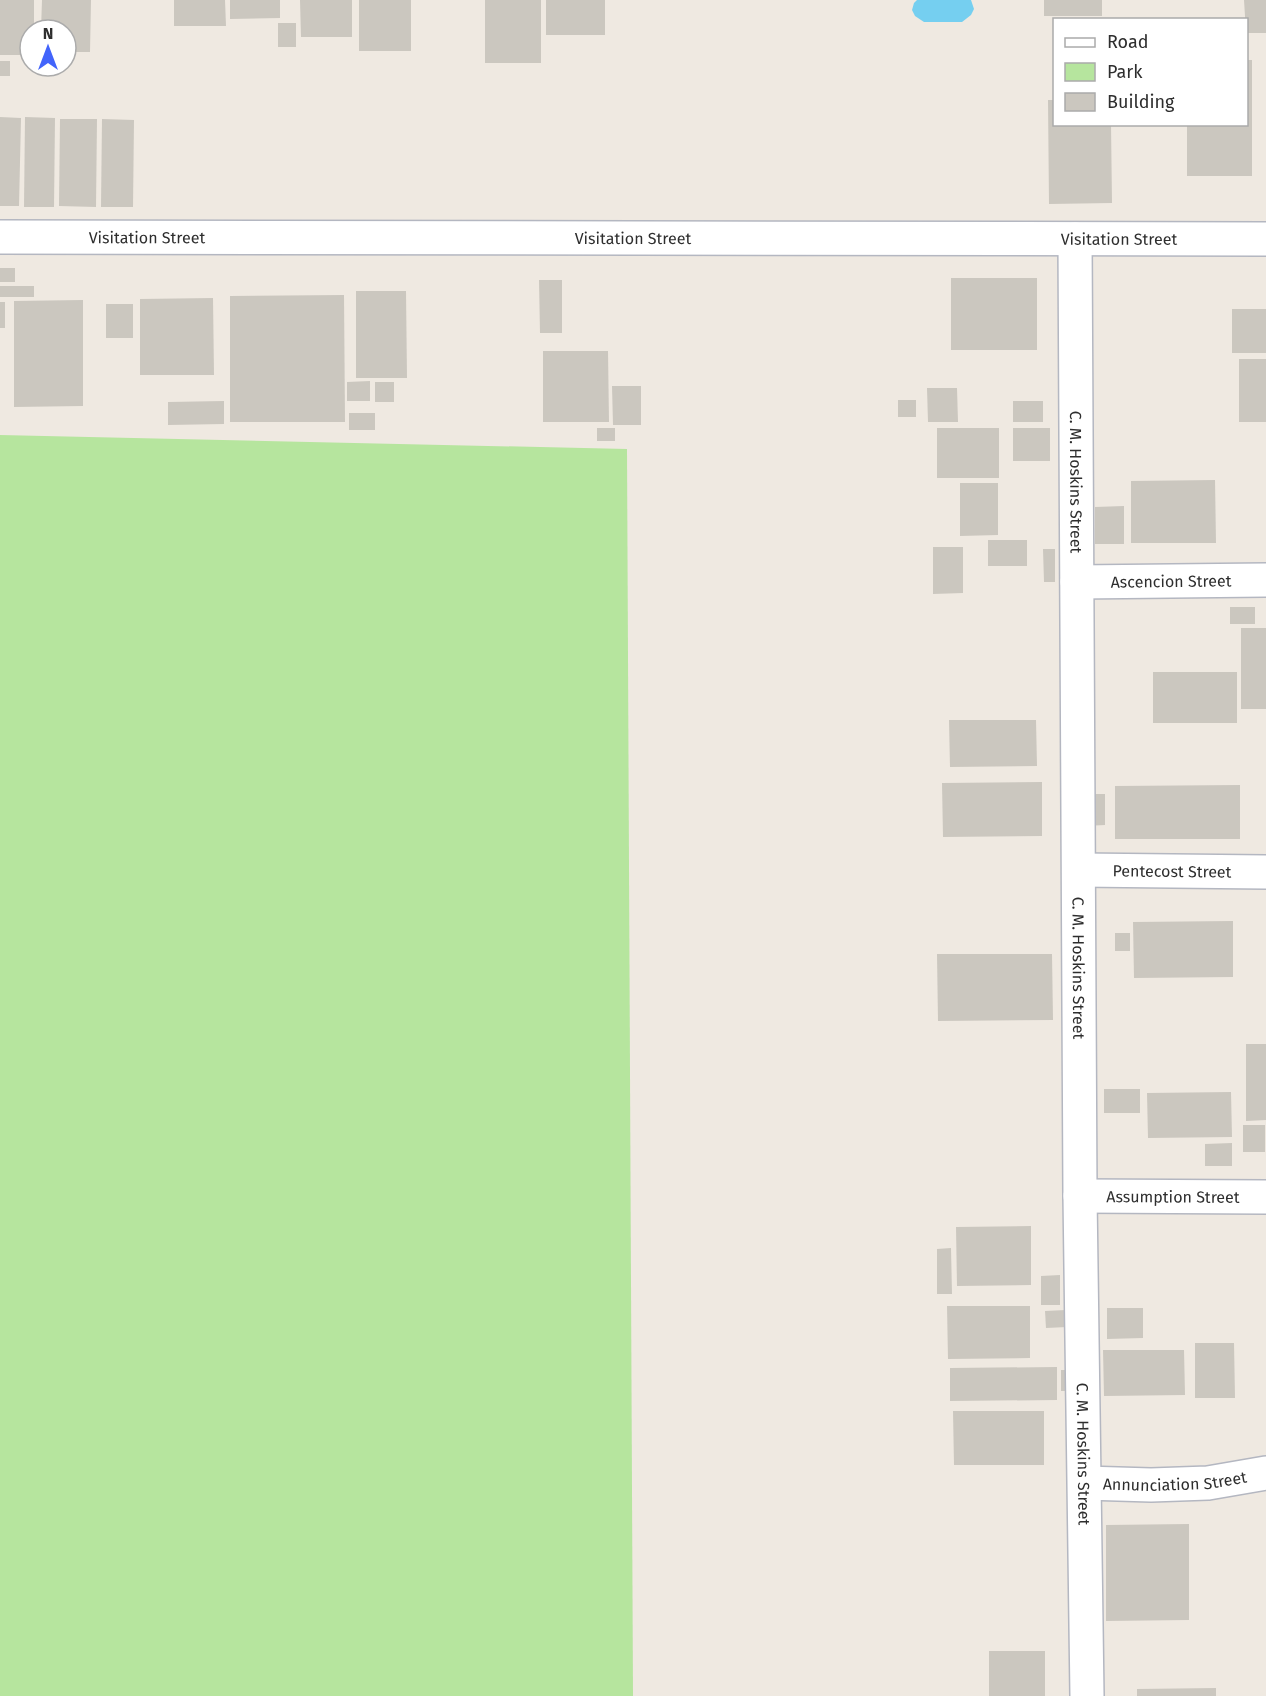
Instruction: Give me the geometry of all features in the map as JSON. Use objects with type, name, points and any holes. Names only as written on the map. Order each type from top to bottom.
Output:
[{"type":"street","name":"Visitation Street","points":[[0,237],[1266,239]]},
{"type":"street","name":"C. M. Hoskins Street","points":[[1075,239],[1080,1196],[1087,1696]]},
{"type":"street","name":"Ascencion Street","points":[[1077,582],[1266,580]]},
{"type":"street","name":"Pentecost Street","points":[[1079,870],[1266,872]]},
{"type":"street","name":"Assumption Street","points":[[1080,1196],[1266,1197]]},
{"type":"street","name":"Annunciation Street","points":[[1085,1483],[1151,1485],[1208,1483],[1266,1473]]},
{"type":"green space","points":[[0,435],[627,449],[633,1696],[0,1696]]},
{"type":"water","points":[[917,0],[971,0],[974,9],[971,15],[962,22],[924,22],[915,16],[912,10]]},
{"type":"building","points":[[0,0],[34,0],[34,18],[18,18],[18,55],[0,55]]},
{"type":"building","points":[[42,0],[91,0],[90,52],[78,52],[78,18],[41,18]]},
{"type":"building","points":[[174,0],[225,0],[226,26],[174,26]]},
{"type":"building","points":[[230,0],[280,0],[280,18],[230,19]]},
{"type":"building","points":[[300,0],[352,0],[352,37],[301,37]]},
{"type":"building","points":[[359,0],[411,0],[411,51],[359,51]]},
{"type":"building","points":[[485,0],[541,0],[541,63],[485,63]]},
{"type":"building","points":[[546,0],[605,0],[605,35],[546,35]]},
{"type":"building","points":[[1044,0],[1102,0],[1102,16],[1044,16]]},
{"type":"building","points":[[1244,0],[1266,0],[1266,33],[1248,33],[1248,18],[1245,18]]},
{"type":"building","points":[[278,23],[296,23],[296,47],[278,47]]},
{"type":"building","points":[[1248,60],[1252,60],[1252,176],[1187,176],[1187,126],[1248,126]]},
{"type":"building","points":[[0,61],[10,61],[10,76],[0,76]]},
{"type":"building","points":[[1048,100],[1053,100],[1053,126],[1111,126],[1112,203],[1049,204]]},
{"type":"building","points":[[0,117],[21,118],[19,206],[0,206]]},
{"type":"building","points":[[25,117],[55,118],[54,207],[24,207]]},
{"type":"building","points":[[60,119],[97,119],[96,207],[59,206]]},
{"type":"building","points":[[102,119],[134,120],[133,207],[101,207]]},
{"type":"building","points":[[0,268],[15,268],[15,282],[0,282]]},
{"type":"building","points":[[951,278],[1037,278],[1037,350],[951,350]]},
{"type":"building","points":[[539,280],[562,280],[562,333],[540,333]]},
{"type":"building","points":[[0,286],[34,286],[34,297],[0,297]]},
{"type":"building","points":[[356,291],[406,291],[407,378],[356,378]]},
{"type":"building","points":[[344,295],[345,422],[230,422],[230,296]]},
{"type":"building","points":[[213,298],[214,375],[140,375],[140,299]]},
{"type":"building","points":[[83,300],[83,406],[14,407],[14,301]]},
{"type":"building","points":[[0,302],[5,302],[5,328],[0,328]]},
{"type":"building","points":[[106,304],[133,304],[133,338],[106,338]]},
{"type":"building","points":[[1232,309],[1266,309],[1266,353],[1232,353]]},
{"type":"building","points":[[543,351],[608,351],[609,422],[543,422]]},
{"type":"building","points":[[1239,359],[1266,359],[1266,422],[1239,422]]},
{"type":"building","points":[[370,381],[370,401],[347,401],[347,382]]},
{"type":"building","points":[[375,382],[394,382],[394,402],[375,402]]},
{"type":"building","points":[[612,386],[641,386],[641,425],[613,425]]},
{"type":"building","points":[[927,388],[957,388],[958,422],[928,422]]},
{"type":"building","points":[[898,400],[916,400],[916,417],[898,417]]},
{"type":"building","points":[[224,401],[224,424],[168,425],[168,402]]},
{"type":"building","points":[[1013,401],[1043,401],[1043,422],[1013,422]]},
{"type":"building","points":[[349,413],[375,413],[375,430],[349,430]]},
{"type":"building","points":[[597,428],[615,428],[615,441],[597,441]]},
{"type":"building","points":[[937,428],[999,428],[999,478],[937,478]]},
{"type":"building","points":[[1013,428],[1050,428],[1050,461],[1013,461]]},
{"type":"building","points":[[1215,480],[1216,543],[1131,543],[1131,481]]},
{"type":"building","points":[[960,483],[998,483],[998,535],[960,536]]},
{"type":"building","points":[[1124,506],[1124,544],[1095,544],[1095,507]]},
{"type":"building","points":[[988,540],[1027,540],[1027,566],[988,566]]},
{"type":"building","points":[[933,547],[963,547],[963,593],[933,594]]},
{"type":"building","points":[[1043,549],[1055,549],[1055,582],[1044,582]]},
{"type":"building","points":[[1230,607],[1255,607],[1255,624],[1230,624]]},
{"type":"building","points":[[1241,628],[1266,628],[1266,709],[1241,709]]},
{"type":"building","points":[[1153,672],[1237,672],[1237,723],[1153,723]]},
{"type":"building","points":[[949,720],[1036,720],[1037,766],[950,767]]},
{"type":"building","points":[[1042,782],[1042,836],[943,837],[942,783]]},
{"type":"building","points":[[1240,785],[1240,839],[1115,839],[1115,786]]},
{"type":"building","points":[[1085,794],[1105,794],[1105,825],[1085,826]]},
{"type":"building","points":[[1233,921],[1233,977],[1134,978],[1133,922]]},
{"type":"building","points":[[1115,933],[1130,933],[1130,951],[1115,951]]},
{"type":"building","points":[[937,954],[1052,954],[1053,1020],[938,1021]]},
{"type":"building","points":[[1246,1044],[1266,1044],[1266,1120],[1246,1121]]},
{"type":"building","points":[[1104,1089],[1140,1089],[1140,1113],[1104,1113]]},
{"type":"building","points":[[1231,1092],[1232,1137],[1148,1138],[1147,1093]]},
{"type":"building","points":[[1243,1125],[1265,1125],[1265,1152],[1243,1152]]},
{"type":"building","points":[[1232,1143],[1232,1166],[1205,1166],[1205,1144]]},
{"type":"building","points":[[1031,1226],[1031,1285],[957,1286],[956,1227]]},
{"type":"building","points":[[951,1248],[952,1294],[937,1294],[937,1249]]},
{"type":"building","points":[[1060,1275],[1060,1305],[1041,1305],[1041,1276]]},
{"type":"building","points":[[947,1306],[1030,1306],[1030,1358],[948,1359]]},
{"type":"building","points":[[1107,1308],[1143,1308],[1143,1338],[1107,1339]]},
{"type":"building","points":[[1066,1310],[1067,1327],[1046,1328],[1045,1311]]},
{"type":"building","points":[[1195,1343],[1234,1343],[1235,1398],[1195,1398]]},
{"type":"building","points":[[1103,1350],[1184,1350],[1185,1395],[1104,1396]]},
{"type":"building","points":[[1057,1367],[1057,1400],[950,1401],[950,1368]]},
{"type":"building","points":[[1061,1370],[1070,1370],[1070,1391],[1061,1391]]},
{"type":"building","points":[[953,1411],[1044,1411],[1044,1465],[954,1465]]},
{"type":"building","points":[[1189,1524],[1189,1620],[1106,1621],[1106,1525]]},
{"type":"building","points":[[989,1651],[1045,1651],[1045,1696],[989,1696]]},
{"type":"building","points":[[1216,1688],[1216,1696],[1137,1696],[1137,1689]]}]
